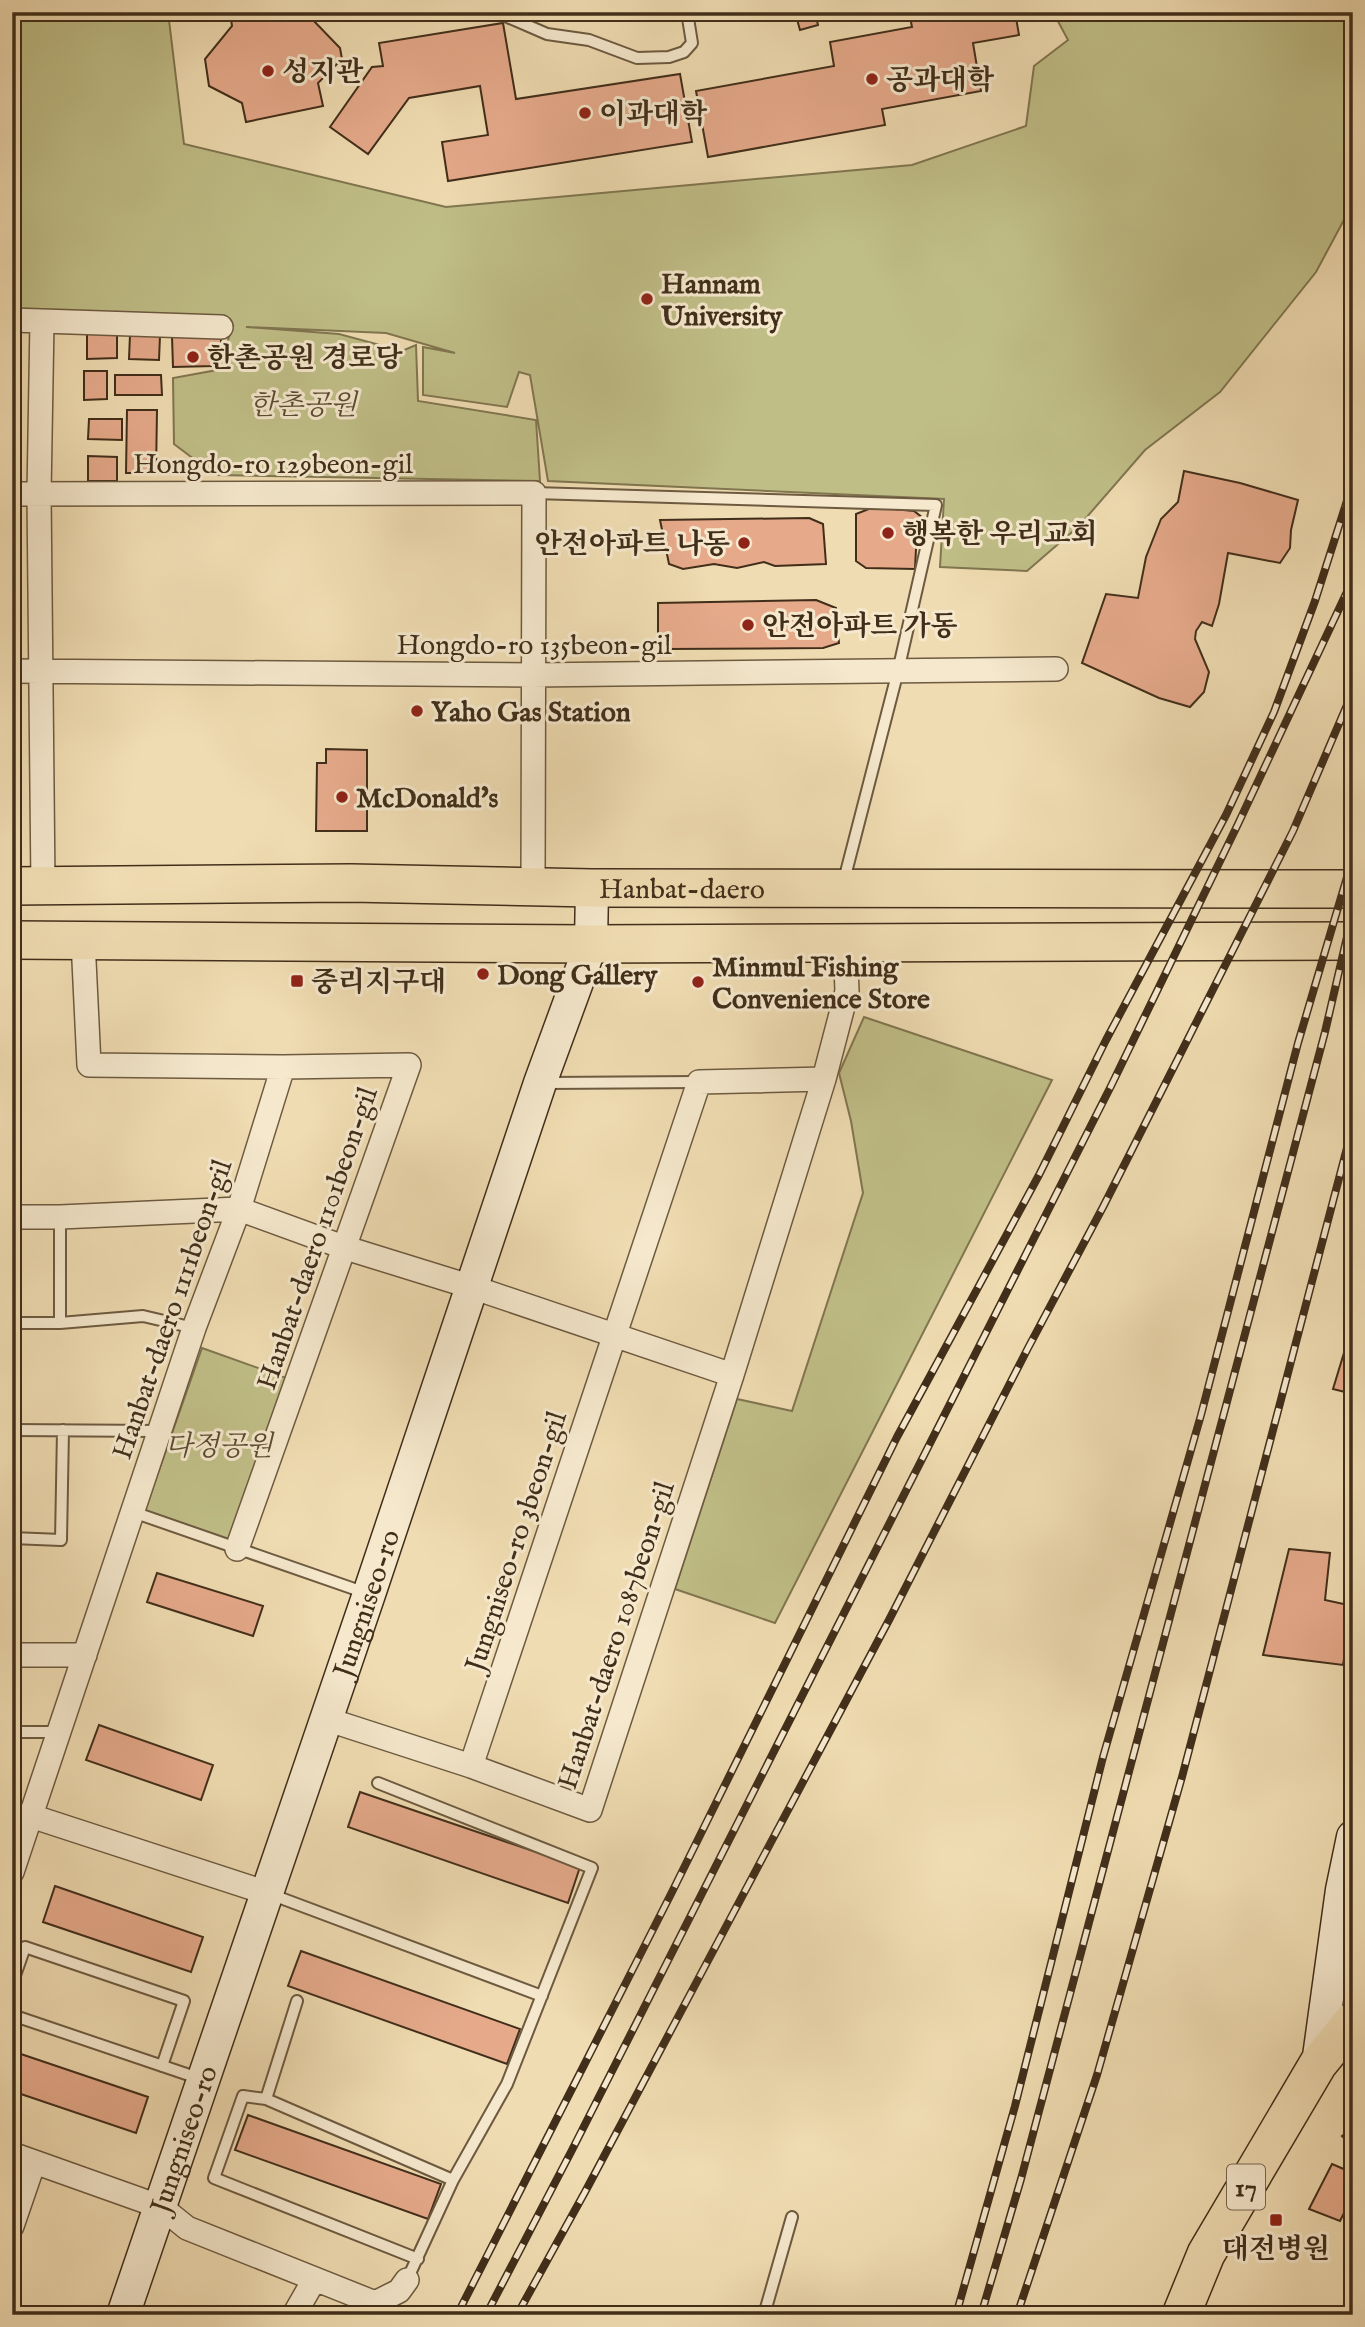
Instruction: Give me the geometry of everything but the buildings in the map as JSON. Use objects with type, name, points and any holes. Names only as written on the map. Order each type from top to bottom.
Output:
[{"type":"main road","name":"Hanbat-daero","points":[[28,886],[351,883],[841,890],[1353,889]]},
{"type":"main road","name":"Jungniseo-ro","points":[[123,2315],[540,1083],[591,944],[592,888]]},
{"type":"main road","name":"Hanbat-daero","points":[[12,940],[591,944],[1353,942]]},
{"type":"main road","points":[[1341,2044],[1347,1897],[1353,1837]]},
{"type":"main road","name":"17","points":[[1181,2315],[1206,2254],[1341,2044]]},
{"type":"street","points":[[12,320],[221,327]]},
{"type":"street","points":[[28,886],[43,671],[39,494],[42,320]]},
{"type":"street","points":[[533,886],[534,493]]},
{"type":"street","name":"Hongdo-ro 129beon-gil","points":[[12,494],[534,493]]},
{"type":"street","name":"Hongdo-ro 135beon-gil","points":[[12,671],[532,675],[1056,668]]},
{"type":"street","points":[[83,940],[89,1065],[283,1067]]},
{"type":"street","name":"Hanbat-daero 1087beon-gil","points":[[326,1719],[471,1766],[590,1810],[732,1376],[824,1079],[847,991],[845,942]]},
{"type":"street","name":"Hanbat-daero 1101beon-gil","points":[[237,1549],[409,1065],[283,1067]]},
{"type":"street","name":"Hanbat-daero 1111beon-gil","points":[[12,1872],[22,1816],[59,1732],[194,1328],[239,1209],[283,1067]]},
{"type":"street","points":[[699,1082],[824,1079]]},
{"type":"street","name":"Jungniseo-ro 3beon-gil","points":[[471,1766],[699,1082]]},
{"type":"street","points":[[12,1217],[239,1209],[346,1248],[472,1287],[732,1376]]},
{"type":"street","points":[[12,1655],[85,1655]]},
{"type":"street","points":[[22,1816],[267,1893]]},
{"type":"street","points":[[12,2154],[161,2207],[187,2228],[375,2303],[398,2291],[407,2280]]},
{"type":"street","points":[[12,2226],[34,2162]]},
{"type":"street","points":[[293,2315],[314,2280]]},
{"type":"lane","points":[[496,12],[547,34],[589,40],[637,58],[668,57],[684,52],[692,43],[687,12]]},
{"type":"lane","points":[[534,493],[936,505],[898,671],[841,890]]},
{"type":"lane","points":[[540,1083],[699,1082]]},
{"type":"lane","points":[[60,1217],[60,1323]]},
{"type":"lane","points":[[12,1323],[60,1323],[143,1316],[194,1328]]},
{"type":"lane","points":[[12,1430],[160,1431]]},
{"type":"lane","points":[[12,1538],[61,1540],[63,1430]]},
{"type":"lane","points":[[132,1513],[369,1594]]},
{"type":"lane","points":[[12,1732],[59,1732]]},
{"type":"lane","points":[[378,1783],[593,1868],[507,2084],[453,2180],[407,2280]]},
{"type":"lane","points":[[267,1893],[542,1996]]},
{"type":"lane","points":[[12,1984],[25,1947],[184,2001],[162,2066]]},
{"type":"lane","points":[[266,2099],[298,2001]]},
{"type":"lane","points":[[12,2015],[204,2080]]},
{"type":"lane","points":[[418,2259],[214,2178],[243,2096],[266,2099],[453,2180]]},
{"type":"lane","points":[[765,2315],[792,2217]]},
{"type":"green space","name":"Hannam University","points":[[12,12],[168,12],[184,144],[446,207],[912,165],[1026,126],[1034,66],[1068,40],[1053,12],[1353,12],[1353,203],[1316,272],[1220,392],[1145,450],[1079,526],[1027,571],[940,567],[944,499],[548,481],[530,375],[519,372],[507,407],[423,395],[423,347],[455,353],[386,333],[246,327],[339,334],[402,351],[416,345],[418,401],[536,420],[540,481],[215,475],[174,444],[173,378],[217,370],[233,326],[12,314]]},
{"type":"green space","points":[[864,1017],[1052,1080],[775,1623],[675,1589],[737,1399],[792,1411],[863,1193],[851,1121],[839,1073]]},
{"type":"green space","name":"다정공원","points":[[202,1348],[292,1380],[236,1542],[145,1510]]},
{"type":"railway","points":[[457,2315],[671,1894],[897,1437],[1039,1175],[1106,1040],[1226,815],[1274,712],[1315,601],[1353,482]]},
{"type":"railway","points":[[486,2315],[1111,1086],[1353,579]]},
{"type":"railway","points":[[517,2315],[889,1620],[1103,1207],[1293,831],[1353,691]]},
{"type":"railway","points":[[956,2315],[1015,2106],[1103,1757],[1201,1415],[1298,1043],[1353,857]]},
{"type":"railway","points":[[981,2315],[1021,2179],[1325,1032],[1353,911]]},
{"type":"railway","points":[[1017,2315],[1097,2075],[1182,1777],[1353,1125]]},
{"type":"place","name":"성지관","points":[[268,71]]},
{"type":"place","name":"공과대학","points":[[872,79]]},
{"type":"place","name":"이과대학","points":[[585,113]]},
{"type":"place","name":"Hannam University","points":[[647,299]]},
{"type":"place","name":"한촌공원 경로당","points":[[193,357]]},
{"type":"place","name":"행복한 우리교회","points":[[888,533]]},
{"type":"place","name":"안전아파트 나동","points":[[744,543]]},
{"type":"place","name":"안전아파트 가동","points":[[748,625]]},
{"type":"place","name":"Yaho Gas Station","points":[[417,711]]},
{"type":"place","name":"McDonald's","points":[[342,797]]},
{"type":"place","name":"Dong Gallery","points":[[483,974]]},
{"type":"place","name":"중리지구대","points":[[297,981]]},
{"type":"place","name":"Minmul Fishing Convenience Store","points":[[698,982]]},
{"type":"place","name":"대전병원","points":[[1276,2220]]},
{"type":"park label","name":"한촌공원","points":[[303,404]]}]
